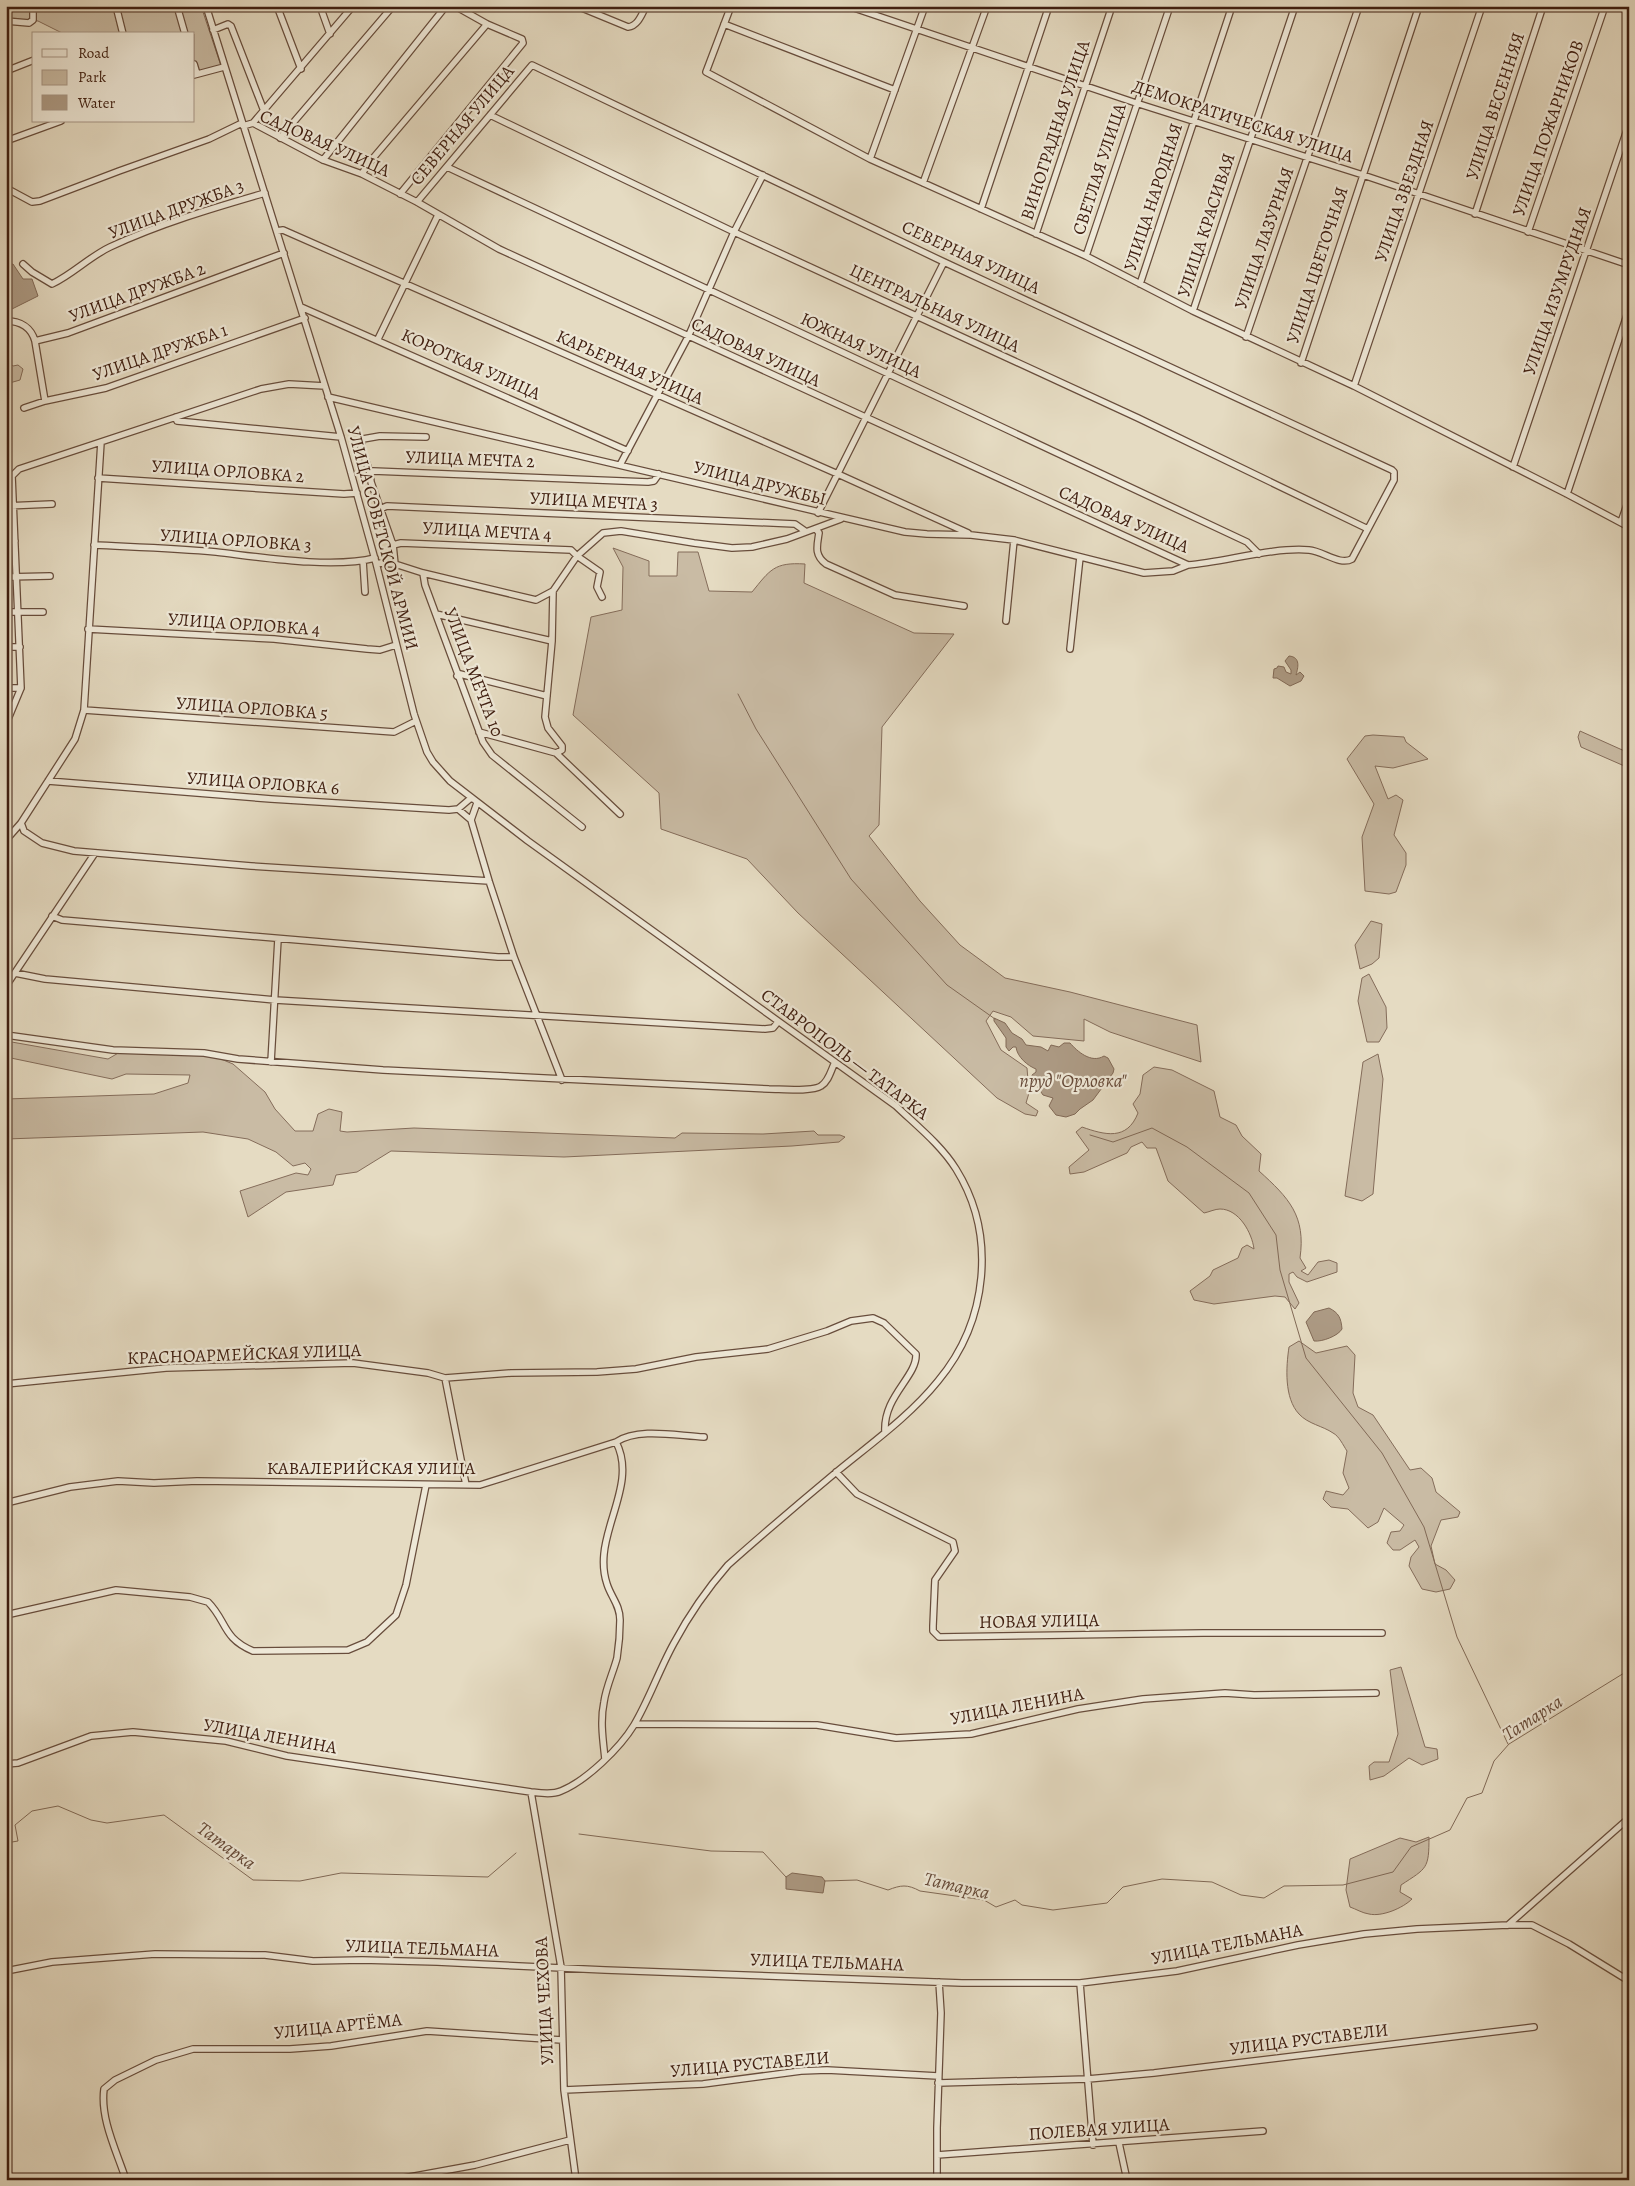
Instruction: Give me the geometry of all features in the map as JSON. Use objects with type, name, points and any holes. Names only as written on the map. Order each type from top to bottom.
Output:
[{"type":"street","points":[[6,21],[28,23],[33,20],[33,6]]},
{"type":"street","points":[[116,6],[122,32]]},
{"type":"street","points":[[177,6],[184,32]]},
{"type":"street","name":"УЛИЦА СОВЕТСКОЙ АРМИИ","points":[[206,6],[302,306],[341,437],[416,721],[427,752],[450,782],[470,798],[694,960]]},
{"type":"street","points":[[277,6],[301,69]]},
{"type":"street","points":[[320,6],[330,34]]},
{"type":"street","points":[[253,123],[353,6]]},
{"type":"street","points":[[280,138],[393,6]]},
{"type":"street","points":[[323,160],[446,6]]},
{"type":"street","points":[[400,194],[522,43],[522,39],[487,24],[455,6]]},
{"type":"street","points":[[577,6],[628,28],[634,26],[646,6]]},
{"type":"street","points":[[731,6],[706,72],[870,159],[1086,256],[1246,337],[1354,386],[1568,494],[1629,527]]},
{"type":"street","name":"ДЕМОКРАТИЧЕСКАЯ УЛИЦА","points":[[848,6],[1629,265]]},
{"type":"street","points":[[870,159],[925,6]]},
{"type":"street","points":[[923,183],[973,48],[986,6]]},
{"type":"street","points":[[981,209],[1049,6]]},
{"type":"street","name":"ВИНОГРАДНАЯ УЛИЦА","points":[[1036,234],[1112,6]]},
{"type":"street","name":"СВЕТЛАЯ УЛИЦА","points":[[1086,256],[1170,6]]},
{"type":"street","name":"УЛИЦА НАРОДНАЯ","points":[[1140,284],[1232,6]]},
{"type":"street","name":"УЛИЦА КРАСИВАЯ","points":[[1193,311],[1295,6]]},
{"type":"street","name":"УЛИЦА ЛАЗУРНАЯ","points":[[1246,337],[1358,6]]},
{"type":"street","name":"УЛИЦА ЦВЕТОЧНАЯ","points":[[1301,363],[1419,6]]},
{"type":"street","name":"УЛИЦА ЗВЕЗДНАЯ","points":[[1354,386],[1482,6]]},
{"type":"street","name":"УЛИЦА ВЕСЕННЯЯ","points":[[1475,214],[1543,6]]},
{"type":"street","name":"УЛИЦА ПОЖАРНИКОВ","points":[[1528,232],[1605,6]]},
{"type":"street","points":[[213,30],[228,24],[231,26],[264,111]]},
{"type":"street","points":[[362,174],[368,164],[487,24]]},
{"type":"street","points":[[724,24],[895,90]]},
{"type":"street","points":[[6,71],[32,61]]},
{"type":"street","name":"СЕВЕРНАЯ УЛИЦА","points":[[417,202],[532,65],[944,262],[1394,472],[1394,480],[1352,558],[1347,562],[1320,552],[1308,550],[1269,553]]},
{"type":"street","points":[[195,74],[224,67]]},
{"type":"street","name":"ЦЕНТРАЛЬНАЯ УЛИЦА","points":[[490,115],[734,232],[1138,418],[1368,529]]},
{"type":"street","points":[[6,141],[58,122]]},
{"type":"street","name":"САДОВАЯ УЛИЦА","points":[[6,188],[32,202],[40,201],[119,170],[210,139],[243,124],[253,123],[323,160],[362,174],[417,202],[499,250],[1188,566],[1269,553]]},
{"type":"street","name":"УЛИЦА ИЗУМРУДНАЯ","points":[[1514,467],[1629,124]]},
{"type":"street","name":"ЮЖНАЯ УЛИЦА","points":[[447,167],[1248,542],[1259,554]]},
{"type":"street","points":[[620,465],[688,337],[734,232],[763,175]]},
{"type":"street","name":"УЛИЦА ДРУЖБА 3","points":[[23,264],[52,284],[68,277],[108,248],[217,207],[265,193]]},
{"type":"street","points":[[378,339],[438,215]]},
{"type":"street","name":"КАРЬЕРНАЯ УЛИЦА","points":[[277,231],[283,230],[837,473],[971,534]]},
{"type":"street","name":"УЛИЦА ДРУЖБА 2","points":[[35,341],[76,330],[284,253]]},
{"type":"street","points":[[818,513],[864,418],[918,317],[944,262]]},
{"type":"street","name":"КОРОТКАЯ УЛИЦА","points":[[302,306],[628,451]]},
{"type":"street","points":[[1568,494],[1629,309]]},
{"type":"street","name":"УЛИЦА ДРУЖБА 1","points":[[24,408],[45,401],[106,388],[305,318]]},
{"type":"street","points":[[6,321],[16,321],[27,327],[32,334],[35,341],[45,401]]},
{"type":"street","points":[[6,724],[21,688],[12,476],[19,469],[261,389],[289,384],[325,386]]},
{"type":"street","name":"УЛИЦА ДРУЖБЫ","points":[[328,396],[842,518],[927,534],[971,534],[1014,540],[1144,573],[1173,571],[1188,566]]},
{"type":"street","points":[[176,417],[178,421],[341,437]]},
{"type":"street","points":[[395,564],[393,545],[361,447],[363,439],[380,436],[426,437]]},
{"type":"street","points":[[6,840],[21,824],[75,739],[84,710],[101,442]]},
{"type":"street","name":"УЛИЦА МЕЧТА 2","points":[[370,473],[377,470],[648,482],[654,481],[659,474]]},
{"type":"street","name":"УЛИЦА ОРЛОВКА 2","points":[[98,478],[344,494],[357,493]]},
{"type":"street","points":[[1621,522],[1629,498]]},
{"type":"street","points":[[6,506],[52,504]]},
{"type":"street","name":"УЛИЦА МЕЧТА 3","points":[[380,508],[387,506],[795,524],[805,531]]},
{"type":"street","points":[[556,753],[562,750],[562,746],[546,724],[552,641],[553,591],[577,556],[603,533],[621,531],[732,548],[770,544],[805,531],[816,529],[842,518]]},
{"type":"street","points":[[816,529],[819,533],[816,553],[820,560],[826,564],[895,595],[964,606]]},
{"type":"street","points":[[1006,620],[1014,540]]},
{"type":"street","points":[[6,542],[14,541]]},
{"type":"street","name":"УЛИЦА МЕЧТА 4","points":[[393,545],[401,542],[571,550],[600,572],[597,587],[602,597]]},
{"type":"street","name":"УЛИЦА ОРЛОВКА 3","points":[[94,545],[200,551],[305,561],[375,561],[395,564],[522,598],[536,600],[553,591]]},
{"type":"street","points":[[1070,649],[1080,557]]},
{"type":"street","points":[[363,561],[366,592]]},
{"type":"street","name":"УЛИЦА МЕЧТА 10","points":[[423,573],[457,676],[479,732],[492,754],[582,828]]},
{"type":"street","points":[[6,577],[50,576]]},
{"type":"street","points":[[6,612],[43,612]]},
{"type":"street","points":[[436,614],[552,641]]},
{"type":"street","name":"УЛИЦА ОРЛОВКА 4","points":[[88,628],[274,639],[374,649],[396,645]]},
{"type":"street","points":[[6,647],[20,646]]},
{"type":"street","points":[[457,676],[460,674],[483,679],[547,696]]},
{"type":"street","points":[[6,688],[21,688]]},
{"type":"street","name":"УЛИЦА ОРЛОВКА 5","points":[[84,710],[394,732],[416,721]]},
{"type":"street","points":[[479,732],[556,753],[620,814]]},
{"type":"street","name":"УЛИЦА ОРЛОВКА 6","points":[[48,781],[271,799],[458,809]]},
{"type":"street","points":[[470,798],[458,809],[471,820],[514,957],[562,1080]]},
{"type":"street","points":[[471,820],[478,803]]},
{"type":"street","points":[[21,824],[24,831],[42,843],[53,847],[95,853],[251,866],[489,881]]},
{"type":"street","points":[[6,986],[95,853]]},
{"type":"street","points":[[52,916],[62,920],[514,957]]},
{"type":"street","points":[[271,1062],[278,939]]},
{"type":"street","name":"СТАВРОПОЛЬ — ТАТАРКА","points":[[694,960],[896,1106],[932,1139],[956,1169],[976,1208],[981,1235],[983,1265],[980,1292],[961,1346],[939,1380],[924,1397],[836,1472]]},
{"type":"street","points":[[15,973],[45,979],[275,1000],[765,1030],[773,1028],[778,1022]]},
{"type":"street","points":[[6,1036],[113,1050],[204,1053],[238,1059],[384,1070],[769,1089],[813,1089],[820,1087],[828,1079],[835,1062]]},
{"type":"street","name":"КРАСНОАРМЕЙСКАЯ УЛИЦА","points":[[6,1384],[166,1368],[353,1363],[428,1373],[445,1378],[511,1373],[597,1372],[636,1369],[696,1357],[768,1349],[827,1331],[851,1321],[878,1319],[916,1354],[915,1364],[889,1403],[884,1422],[885,1432]]},
{"type":"street","points":[[445,1378],[466,1485]]},
{"type":"street","name":"КАВАЛЕРИЙСКАЯ УЛИЦА","points":[[6,1504],[70,1487],[118,1481],[466,1485],[493,1482],[616,1442],[622,1438],[639,1435],[704,1437]]},
{"type":"street","points":[[605,1759],[602,1718],[604,1700],[617,1658],[620,1617],[617,1603],[607,1586],[604,1563],[610,1527],[621,1490],[622,1461],[616,1442]]},
{"type":"street","name":"НОВАЯ УЛИЦА","points":[[836,1472],[857,1494],[953,1542],[956,1551],[935,1580],[933,1631],[940,1637],[1213,1633],[1382,1633]]},
{"type":"street","name":"УЛИЦА ЛЕНИНА","points":[[6,1764],[18,1762],[91,1736],[133,1732],[226,1741],[287,1756],[531,1792],[560,1792],[605,1759],[623,1742],[635,1724],[673,1644],[696,1607],[718,1577],[740,1554],[836,1472]]},
{"type":"street","points":[[6,1615],[116,1590],[190,1597],[208,1602],[233,1640],[240,1646],[253,1651],[348,1650],[367,1642],[396,1615],[406,1585],[426,1485]]},
{"type":"street","name":"УЛИЦА ЛЕНИНА","points":[[635,1724],[816,1725],[896,1738],[948,1736],[971,1734],[1107,1703],[1142,1699],[1225,1693],[1262,1695],[1376,1692]]},
{"type":"street","name":"УЛИЦА ЧЕХОВА","points":[[531,1792],[561,1967],[564,2090],[576,2180]]},
{"type":"street","points":[[1508,1925],[1629,1818]]},
{"type":"street","name":"УЛИЦА ТЕЛЬМАНА","points":[[6,1971],[52,1962],[156,1954],[265,1955],[313,1961],[362,1960],[939,1982],[1080,1983],[1177,1971],[1298,1945],[1364,1934],[1532,1925],[1570,1944],[1629,1982]]},
{"type":"street","points":[[937,2180],[941,2013],[939,1982]]},
{"type":"street","points":[[1080,1983],[1093,2145]]},
{"type":"street","name":"УЛИЦА РУСТАВЕЛИ","points":[[564,2090],[703,2084],[801,2071],[828,2070],[938,2079],[1088,2079],[1534,2027]]},
{"type":"street","name":"УЛИЦА АРТЁМА","points":[[126,2180],[110,2132],[103,2096],[104,2090],[114,2080],[170,2055],[193,2049],[290,2049],[331,2046],[427,2030],[562,2040]]},
{"type":"street","name":"ПОЛЕВАЯ УЛИЦА","points":[[937,2155],[1263,2131]]},
{"type":"street","points":[[393,2180],[475,2165],[570,2140]]},
{"type":"street","points":[[1119,2143],[1127,2180]]},
{"type":"green space","points":[[6,6],[201,6],[221,66],[195,73],[195,32],[60,32],[38,21],[6,18]]},
{"type":"green space","points":[[6,360],[13,366],[18,365],[23,369],[20,380],[6,384]]},
{"type":"green space","points":[[613,548],[649,561],[649,576],[677,576],[678,552],[698,552],[709,591],[752,592],[769,573],[779,566],[805,564],[804,583],[914,633],[954,634],[882,727],[879,825],[869,836],[920,901],[960,945],[1005,978],[1070,992],[1197,1025],[1201,1062],[1110,1032],[1084,1019],[1084,1041],[1033,1036],[1011,1017],[993,1011],[986,1021],[1001,1050],[1027,1068],[1029,1093],[1026,1103],[1038,1111],[1036,1116],[1025,1114],[997,1098],[798,913],[747,859],[661,829],[659,793],[573,715],[591,617],[622,610],[623,567]]},
{"type":"green space","points":[[1580,731],[1629,753],[1629,768],[1581,747],[1578,737]]},
{"type":"green space","points":[[1365,736],[1404,737],[1406,742],[1428,759],[1393,768],[1375,766],[1388,799],[1396,795],[1403,800],[1394,835],[1406,853],[1406,865],[1396,892],[1389,894],[1365,891],[1362,837],[1374,804],[1347,759]]},
{"type":"green space","points":[[1371,921],[1382,924],[1379,958],[1372,964],[1360,969],[1355,945]]},
{"type":"green space","points":[[1369,974],[1386,1007],[1387,1028],[1379,1042],[1367,1042],[1358,1001],[1362,978]]},
{"type":"green space","points":[[6,1041],[108,1059],[120,1052],[183,1053],[216,1057],[233,1064],[265,1092],[275,1109],[295,1131],[313,1131],[318,1114],[329,1109],[342,1112],[340,1131],[347,1132],[414,1128],[675,1138],[682,1133],[763,1134],[814,1131],[818,1135],[840,1135],[845,1137],[839,1142],[792,1146],[564,1157],[391,1151],[357,1172],[336,1175],[333,1185],[286,1192],[248,1217],[240,1191],[296,1173],[308,1175],[311,1169],[305,1163],[293,1166],[276,1152],[248,1139],[203,1132],[6,1139],[6,1099],[154,1094],[188,1083],[190,1075],[126,1074],[112,1079],[6,1057]]},
{"type":"green space","points":[[1378,1054],[1383,1079],[1373,1194],[1362,1201],[1345,1196],[1363,1062]]},
{"type":"green space","points":[[1154,1067],[1172,1070],[1214,1091],[1220,1117],[1236,1125],[1242,1136],[1261,1154],[1259,1171],[1287,1199],[1298,1219],[1301,1243],[1300,1258],[1306,1268],[1301,1271],[1308,1275],[1318,1262],[1329,1260],[1337,1263],[1337,1272],[1307,1282],[1297,1277],[1293,1272],[1289,1274],[1289,1282],[1299,1303],[1295,1309],[1285,1297],[1275,1296],[1214,1304],[1194,1300],[1190,1291],[1210,1276],[1213,1270],[1238,1258],[1242,1248],[1247,1245],[1254,1249],[1253,1243],[1251,1236],[1239,1217],[1227,1210],[1220,1209],[1204,1213],[1168,1181],[1156,1148],[1147,1148],[1142,1142],[1131,1147],[1127,1153],[1084,1172],[1070,1174],[1069,1167],[1089,1150],[1076,1132],[1082,1127],[1114,1134],[1128,1128],[1138,1113],[1133,1104],[1140,1094],[1143,1075]]},
{"type":"green space","points":[[1299,1341],[1316,1353],[1347,1346],[1355,1355],[1353,1393],[1358,1407],[1373,1415],[1410,1470],[1421,1468],[1432,1478],[1436,1492],[1460,1512],[1458,1517],[1441,1520],[1431,1546],[1435,1564],[1446,1570],[1455,1580],[1450,1589],[1436,1592],[1422,1589],[1409,1566],[1411,1557],[1419,1547],[1415,1540],[1400,1550],[1393,1550],[1387,1543],[1391,1532],[1400,1531],[1404,1525],[1384,1508],[1378,1522],[1368,1528],[1348,1509],[1331,1507],[1323,1499],[1326,1491],[1343,1495],[1349,1488],[1343,1473],[1347,1451],[1335,1434],[1311,1423],[1299,1414],[1294,1407],[1288,1391],[1287,1364],[1289,1347]]},
{"type":"green space","points":[[1401,1667],[1425,1747],[1437,1749],[1438,1759],[1422,1765],[1409,1758],[1384,1776],[1370,1780],[1369,1766],[1374,1762],[1389,1762],[1398,1734],[1390,1670]]},
{"type":"green space","points":[[1429,1837],[1428,1856],[1425,1867],[1401,1885],[1400,1892],[1412,1899],[1398,1908],[1374,1915],[1350,1907],[1346,1890],[1350,1859],[1400,1838],[1416,1842]]},
{"type":"water","points":[[13,264],[23,279],[32,279],[38,296],[6,312],[6,265]]},
{"type":"water","points":[[1289,656],[1297,661],[1296,675],[1300,672],[1304,676],[1301,681],[1290,686],[1277,678],[1273,678],[1274,669],[1278,666],[1284,667],[1286,672],[1291,674],[1291,670],[1285,661]]},
{"type":"water","name":"пруд \"Орловка\"","points":[[994,1018],[1005,1023],[1012,1033],[1022,1039],[1026,1045],[1041,1047],[1048,1051],[1051,1045],[1059,1047],[1064,1043],[1070,1043],[1080,1053],[1089,1058],[1104,1056],[1108,1058],[1114,1069],[1113,1073],[1093,1100],[1075,1114],[1066,1117],[1056,1115],[1049,1106],[1053,1098],[1043,1095],[1037,1086],[1033,1088],[1032,1075],[1036,1072],[1036,1069],[1023,1061],[1016,1047],[1009,1051],[1006,1047],[1006,1038],[994,1021]]},
{"type":"water","points":[[1329,1308],[1339,1316],[1342,1329],[1330,1338],[1314,1341],[1306,1322],[1314,1312]]},
{"type":"water","points":[[792,1873],[822,1877],[825,1881],[823,1893],[786,1889],[786,1877]]},
{"type":"waterway","points":[[738,694],[756,729],[851,879],[947,985],[995,1019]]},
{"type":"waterway","points":[[1090,1135],[1113,1142],[1152,1128],[1187,1147],[1249,1193],[1276,1235],[1280,1270],[1306,1358],[1382,1453],[1424,1527],[1457,1637],[1508,1744]]},
{"type":"waterway","name":"Татарка","points":[[825,1881],[857,1880],[888,1890],[900,1886],[908,1886],[920,1891],[984,1900],[996,1907],[1015,1900],[1022,1905],[1053,1910],[1107,1903],[1123,1887],[1162,1879],[1212,1882],[1241,1895],[1264,1898],[1284,1886],[1343,1885],[1393,1872],[1411,1847],[1450,1830],[1467,1798],[1482,1793],[1494,1761],[1509,1744],[1629,1670]]},
{"type":"waterway","name":"Татарка","points":[[6,1843],[18,1841],[15,1825],[32,1811],[58,1806],[91,1820],[107,1823],[164,1815],[253,1880],[300,1881],[341,1873],[488,1877],[516,1853]]},
{"type":"waterway","name":"Татарка","points":[[579,1834],[711,1851],[763,1852],[786,1877]]}]
